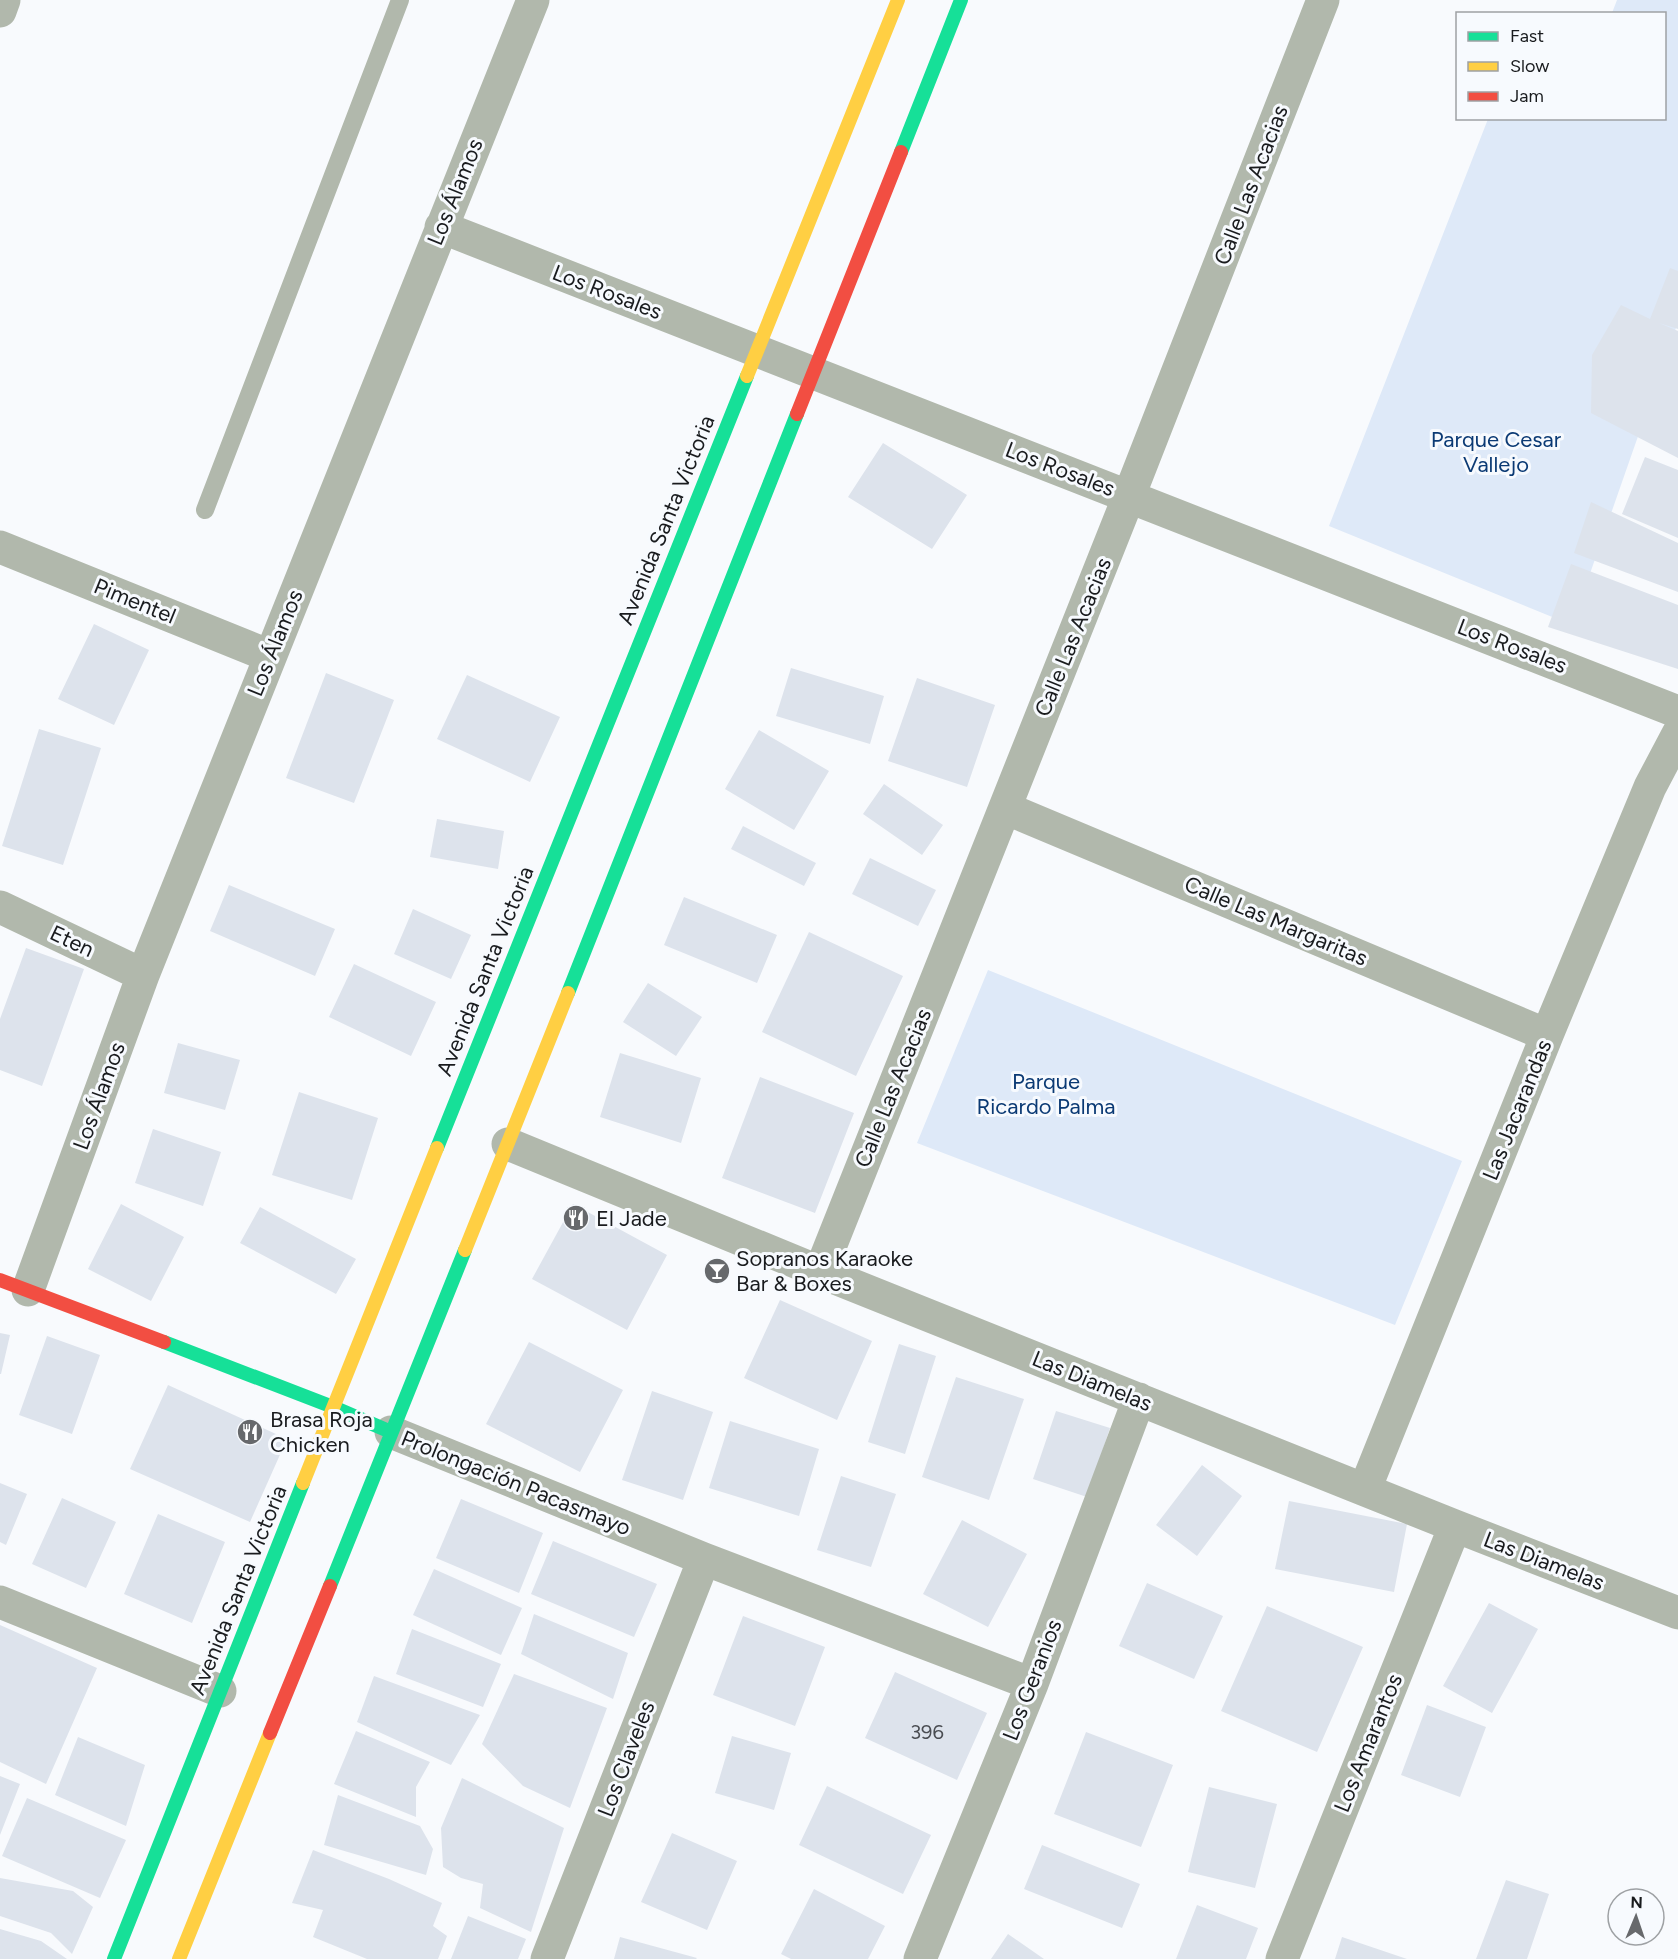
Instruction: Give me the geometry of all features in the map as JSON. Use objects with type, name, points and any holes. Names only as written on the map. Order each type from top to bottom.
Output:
[{"type":"main road","name":"Avenida Santa Victoria","points":[[114,1959],[898,0]]},
{"type":"main road","points":[[180,1959],[508,1143],[961,0]]},
{"type":"main road","name":"Prolongación Pacasmayo","points":[[14,1285],[333,1407],[391,1432]]},
{"type":"street","points":[[0,11],[4,0]]},
{"type":"street","name":"Los Álamos","points":[[14,1285],[143,975],[532,0]]},
{"type":"street","name":"Calle Las Acacias","points":[[820,1272],[1129,496],[1323,0]]},
{"type":"street","name":"Los Rosales","points":[[441,227],[1678,712]]},
{"type":"street","name":"Pimentel","points":[[0,547],[270,656]]},
{"type":"street","name":"Las Jacarandas","points":[[1365,1489],[1547,1035],[1650,787],[1678,734]]},
{"type":"street","name":"Calle Las Margaritas","points":[[1005,808],[1547,1035]]},
{"type":"street","name":"Eten","points":[[0,907],[143,975]]},
{"type":"street","name":"Las Diamelas","points":[[508,1143],[820,1272],[1678,1613]]},
{"type":"street","name":"Los Geranios","points":[[920,1959],[1032,1684],[1139,1399]]},
{"type":"street","name":"Prolongación Pacasmayo","points":[[391,1432],[704,1559],[1032,1684]]},
{"type":"street","name":"Los Amarantos","points":[[1282,1959],[1455,1526]]},
{"type":"street","name":"Los Claveles","points":[[547,1959],[704,1559]]},
{"type":"street","points":[[0,1602],[220,1690]]},
{"type":"lane","points":[[205,510],[400,0]]},
{"type":"green space","name":"Parque Cesar Vallejo","points":[[1617,0],[1678,0],[1678,322],[1572,625],[1329,526],[1488,120],[1666,120],[1666,12],[1612,12]]},
{"type":"green space","name":"Parque Ricardo Palma","points":[[988,970],[1462,1161],[1395,1325],[917,1143]]},
{"type":"building","points":[[1670,268],[1678,271],[1678,329],[1659,323],[1678,331],[1678,458],[1591,413],[1592,355],[1621,305],[1650,319]]},
{"type":"building","points":[[883,443],[967,495],[932,549],[848,497]]},
{"type":"building","points":[[1645,457],[1678,470],[1678,538],[1622,514]]},
{"type":"building","points":[[1591,502],[1678,543],[1678,592],[1574,553]]},
{"type":"building","points":[[1571,564],[1678,605],[1678,669],[1548,627]]},
{"type":"building","points":[[94,624],[149,650],[114,725],[58,699]]},
{"type":"building","points":[[791,668],[884,696],[870,744],[776,716]]},
{"type":"building","points":[[326,673],[394,700],[354,803],[286,778]]},
{"type":"building","points":[[467,675],[560,717],[530,782],[437,739]]},
{"type":"building","points":[[917,678],[995,705],[967,787],[888,761]]},
{"type":"building","points":[[39,729],[101,748],[63,865],[2,846]]},
{"type":"building","points":[[759,730],[829,771],[794,830],[725,789]]},
{"type":"building","points":[[884,784],[943,825],[922,855],[863,814]]},
{"type":"building","points":[[437,819],[504,831],[498,869],[430,857]]},
{"type":"building","points":[[743,826],[816,863],[804,886],[731,849]]},
{"type":"building","points":[[870,858],[936,890],[918,926],[852,894]]},
{"type":"building","points":[[229,885],[335,929],[315,976],[210,931]]},
{"type":"building","points":[[684,897],[777,935],[757,983],[664,945]]},
{"type":"building","points":[[413,909],[471,935],[451,979],[394,954]]},
{"type":"building","points":[[809,932],[903,976],[856,1076],[762,1032]]},
{"type":"building","points":[[26,948],[84,969],[42,1086],[0,1070],[0,1019]]},
{"type":"building","points":[[354,964],[436,1002],[411,1056],[329,1017]]},
{"type":"building","points":[[648,983],[702,1017],[676,1056],[623,1022]]},
{"type":"building","points":[[178,1043],[240,1060],[225,1110],[164,1093]]},
{"type":"building","points":[[620,1053],[701,1078],[681,1143],[600,1117]]},
{"type":"building","points":[[760,1077],[854,1113],[815,1213],[722,1178]]},
{"type":"building","points":[[299,1092],[378,1118],[352,1200],[272,1175]]},
{"type":"building","points":[[153,1129],[221,1152],[203,1206],[135,1183]]},
{"type":"building","points":[[121,1204],[184,1237],[151,1301],[88,1269]]},
{"type":"building","points":[[573,1204],[667,1255],[627,1330],[532,1279]]},
{"type":"building","points":[[260,1207],[356,1259],[336,1294],[240,1243]]},
{"type":"building","points":[[780,1300],[872,1341],[837,1420],[744,1378]]},
{"type":"building","points":[[0,1333],[10,1335],[1,1374],[0,1374]]},
{"type":"building","points":[[47,1336],[100,1355],[72,1434],[19,1415]]},
{"type":"building","points":[[529,1342],[623,1390],[580,1472],[486,1424]]},
{"type":"building","points":[[899,1344],[936,1356],[905,1454],[868,1442]]},
{"type":"building","points":[[956,1377],[1024,1399],[989,1500],[922,1477]]},
{"type":"building","points":[[168,1385],[287,1439],[250,1522],[130,1469]]},
{"type":"building","points":[[652,1391],[713,1412],[683,1500],[622,1480]]},
{"type":"building","points":[[1056,1411],[1110,1428],[1087,1497],[1033,1479]]},
{"type":"building","points":[[730,1421],[819,1449],[799,1516],[709,1488]]},
{"type":"building","points":[[1202,1465],[1242,1496],[1197,1556],[1156,1525]]},
{"type":"building","points":[[841,1476],[896,1494],[871,1567],[817,1550]]},
{"type":"building","points":[[0,1483],[27,1494],[6,1545],[0,1542]]},
{"type":"building","points":[[62,1498],[116,1522],[86,1588],[32,1564]]},
{"type":"building","points":[[461,1499],[543,1533],[519,1593],[436,1558]]},
{"type":"building","points":[[1289,1501],[1407,1524],[1394,1592],[1275,1569]]},
{"type":"building","points":[[158,1514],[225,1542],[192,1623],[124,1594]]},
{"type":"building","points":[[962,1520],[1027,1554],[988,1627],[923,1594]]},
{"type":"building","points":[[553,1541],[657,1584],[634,1637],[531,1594]]},
{"type":"building","points":[[434,1569],[522,1608],[501,1655],[413,1615]]},
{"type":"building","points":[[1147,1583],[1223,1616],[1194,1679],[1119,1646]]},
{"type":"building","points":[[1489,1603],[1538,1629],[1492,1713],[1443,1686]]},
{"type":"building","points":[[1267,1606],[1363,1647],[1317,1752],[1221,1711]]},
{"type":"building","points":[[534,1614],[628,1653],[613,1699],[521,1654]]},
{"type":"building","points":[[743,1616],[825,1647],[795,1726],[713,1695]]},
{"type":"building","points":[[0,1625],[97,1668],[46,1784],[0,1762]]},
{"type":"building","points":[[412,1629],[501,1664],[483,1707],[396,1674]]},
{"type":"building","points":[[895,1672],[987,1713],[957,1780],[865,1738]]},
{"type":"building","points":[[514,1674],[607,1708],[570,1808],[523,1786],[482,1744]]},
{"type":"building","points":[[374,1676],[480,1715],[451,1765],[357,1722]]},
{"type":"building","points":[[1427,1705],[1486,1727],[1460,1797],[1401,1775]]},
{"type":"building","points":[[356,1731],[430,1762],[416,1787],[416,1817],[334,1784]]},
{"type":"building","points":[[1086,1732],[1173,1765],[1141,1847],[1054,1814]]},
{"type":"building","points":[[732,1736],[791,1753],[774,1810],[715,1793]]},
{"type":"building","points":[[78,1737],[145,1765],[126,1826],[55,1795]]},
{"type":"building","points":[[0,1776],[20,1784],[0,1835]]},
{"type":"building","points":[[462,1778],[564,1828],[531,1932],[480,1908],[483,1884],[461,1878],[443,1867],[441,1828]]},
{"type":"building","points":[[827,1786],[931,1835],[903,1894],[799,1845]]},
{"type":"building","points":[[1209,1787],[1277,1804],[1255,1888],[1188,1872]]},
{"type":"building","points":[[338,1795],[420,1826],[433,1849],[426,1875],[324,1845]]},
{"type":"building","points":[[27,1798],[126,1840],[100,1898],[2,1856]]},
{"type":"building","points":[[672,1833],[737,1861],[707,1930],[641,1902]]},
{"type":"building","points":[[1042,1845],[1140,1884],[1122,1928],[1024,1889]]},
{"type":"building","points":[[313,1850],[389,1879],[442,1903],[433,1926],[447,1936],[438,1959],[367,1959],[313,1937],[323,1910],[292,1903]]},
{"type":"building","points":[[0,1878],[73,1891],[93,1907],[72,1954],[51,1933],[0,1916]]},
{"type":"building","points":[[1506,1880],[1549,1894],[1527,1959],[1476,1959]]},
{"type":"building","points":[[814,1889],[885,1926],[868,1959],[791,1959],[781,1954]]},
{"type":"building","points":[[1197,1905],[1258,1928],[1246,1959],[1176,1959]]},
{"type":"building","points":[[468,1916],[526,1939],[518,1959],[451,1959]]},
{"type":"building","points":[[0,1929],[41,1941],[67,1959],[0,1959]]},
{"type":"building","points":[[1008,1934],[1044,1959],[991,1959]]},
{"type":"building","points":[[620,1937],[697,1958],[614,1959]]},
{"type":"building","points":[[1342,1937],[1407,1959],[1335,1959]]},
{"type":"traffic: fast","points":[[901,152],[961,0]]},
{"type":"traffic: fast","points":[[437,1148],[747,376]]},
{"type":"traffic: fast","points":[[568,993],[797,414]]},
{"type":"traffic: fast","points":[[330,1586],[465,1250]]},
{"type":"traffic: fast","points":[[164,1342],[333,1407],[391,1432]]},
{"type":"traffic: fast","points":[[114,1959],[303,1483]]},
{"type":"traffic: slow","points":[[747,376],[898,0]]},
{"type":"traffic: slow","points":[[465,1250],[568,993]]},
{"type":"traffic: slow","points":[[303,1483],[437,1148]]},
{"type":"traffic: slow","points":[[179,1959],[270,1733]]},
{"type":"traffic: jam","points":[[797,414],[901,152]]},
{"type":"traffic: jam","points":[[0,1280],[164,1342]]},
{"type":"traffic: jam","points":[[270,1733],[330,1586]]},
{"type":"place","name":"El Jade","points":[[576,1218]]},
{"type":"place","name":"Sopranos Karaoke Bar & Boxes","points":[[717,1271]]},
{"type":"place","name":"Brasa Roja Chicken","points":[[250,1432]]}]
